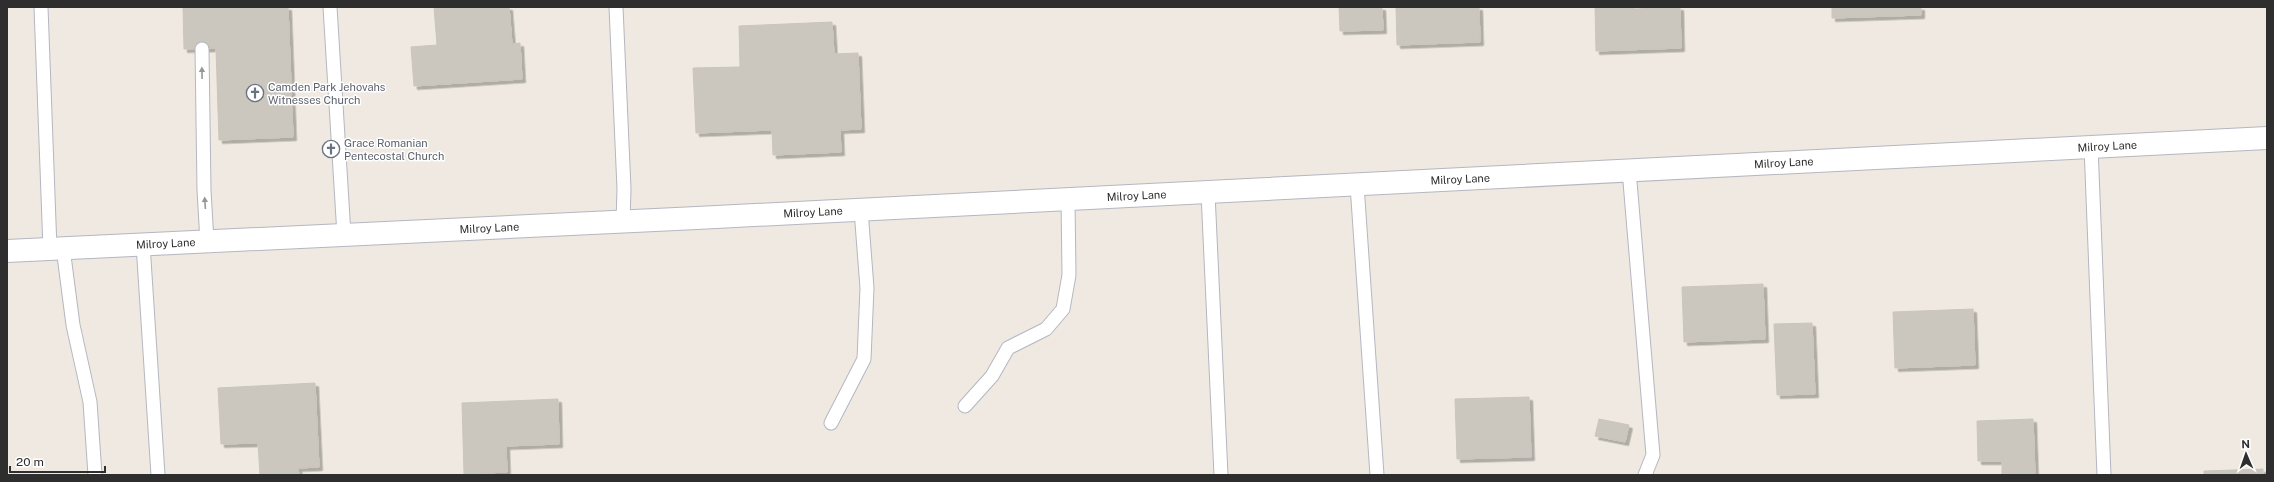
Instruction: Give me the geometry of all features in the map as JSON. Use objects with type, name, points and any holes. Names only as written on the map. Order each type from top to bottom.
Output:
[{"type":"street","name":"Milroy Lane","points":[[7,251],[1068,200],[2267,138]]},
{"type":"lane","points":[[41,7],[57,249],[90,402],[95,475]]},
{"type":"lane","points":[[330,7],[344,235]]},
{"type":"lane","points":[[616,7],[624,189],[623,222]]},
{"type":"lane","points":[[202,49],[204,190],[208,242]]},
{"type":"lane","points":[[2090,146],[2104,475]]},
{"type":"lane","points":[[1629,170],[1652,455],[1645,475]]},
{"type":"lane","points":[[1357,185],[1377,475]]},
{"type":"lane","points":[[1208,192],[1221,475]]},
{"type":"lane","points":[[964,406],[992,376],[1008,348],[1046,329],[1063,309],[1069,275],[1068,200]]},
{"type":"lane","points":[[831,423],[864,359],[867,288],[860,210]]},
{"type":"lane","points":[[143,244],[158,475]]},
{"type":"building","name":"Camden Park Jehovahs Witnesses Church","points":[[183,7],[288,7],[293,137],[219,140],[216,48],[184,49]]},
{"type":"building","points":[[434,7],[509,7],[512,44],[520,43],[522,79],[414,86],[411,47],[437,45]]},
{"type":"building","points":[[1339,7],[1382,7],[1383,30],[1340,31]]},
{"type":"building","points":[[1396,7],[1479,7],[1480,42],[1397,45]]},
{"type":"building","points":[[1595,7],[1634,7],[1634,9],[1680,7],[1681,48],[1596,51]]},
{"type":"building","points":[[1832,7],[1921,7],[1921,15],[1832,18]]},
{"type":"building","points":[[832,22],[834,54],[858,53],[861,129],[840,130],[841,152],[773,155],[772,130],[696,133],[693,68],[740,67],[739,26]]},
{"type":"building","points":[[1763,284],[1765,339],[1684,342],[1682,287]]},
{"type":"building","points":[[1973,309],[1975,365],[1895,368],[1893,312]]},
{"type":"building","points":[[1812,323],[1815,394],[1777,395],[1774,324]]},
{"type":"building","points":[[315,383],[319,467],[298,468],[299,475],[260,475],[258,443],[221,444],[218,388]]},
{"type":"building","points":[[1529,397],[1531,457],[1457,459],[1455,399]]},
{"type":"building","points":[[558,399],[559,444],[506,446],[507,472],[464,474],[462,403]]},
{"type":"building","points":[[1599,419],[1629,425],[1625,442],[1595,436]]},
{"type":"building","points":[[2033,419],[2035,475],[2002,475],[2002,461],[1978,461],[1977,421]]},
{"type":"building","points":[[2263,469],[2263,475],[2204,475],[2204,471]]},
{"type":"place","name":"Camden Park Jehovahs Witnesses Church","points":[[255,93]]},
{"type":"place","name":"Grace Romanian Pentecostal Church","points":[[331,149]]}]
